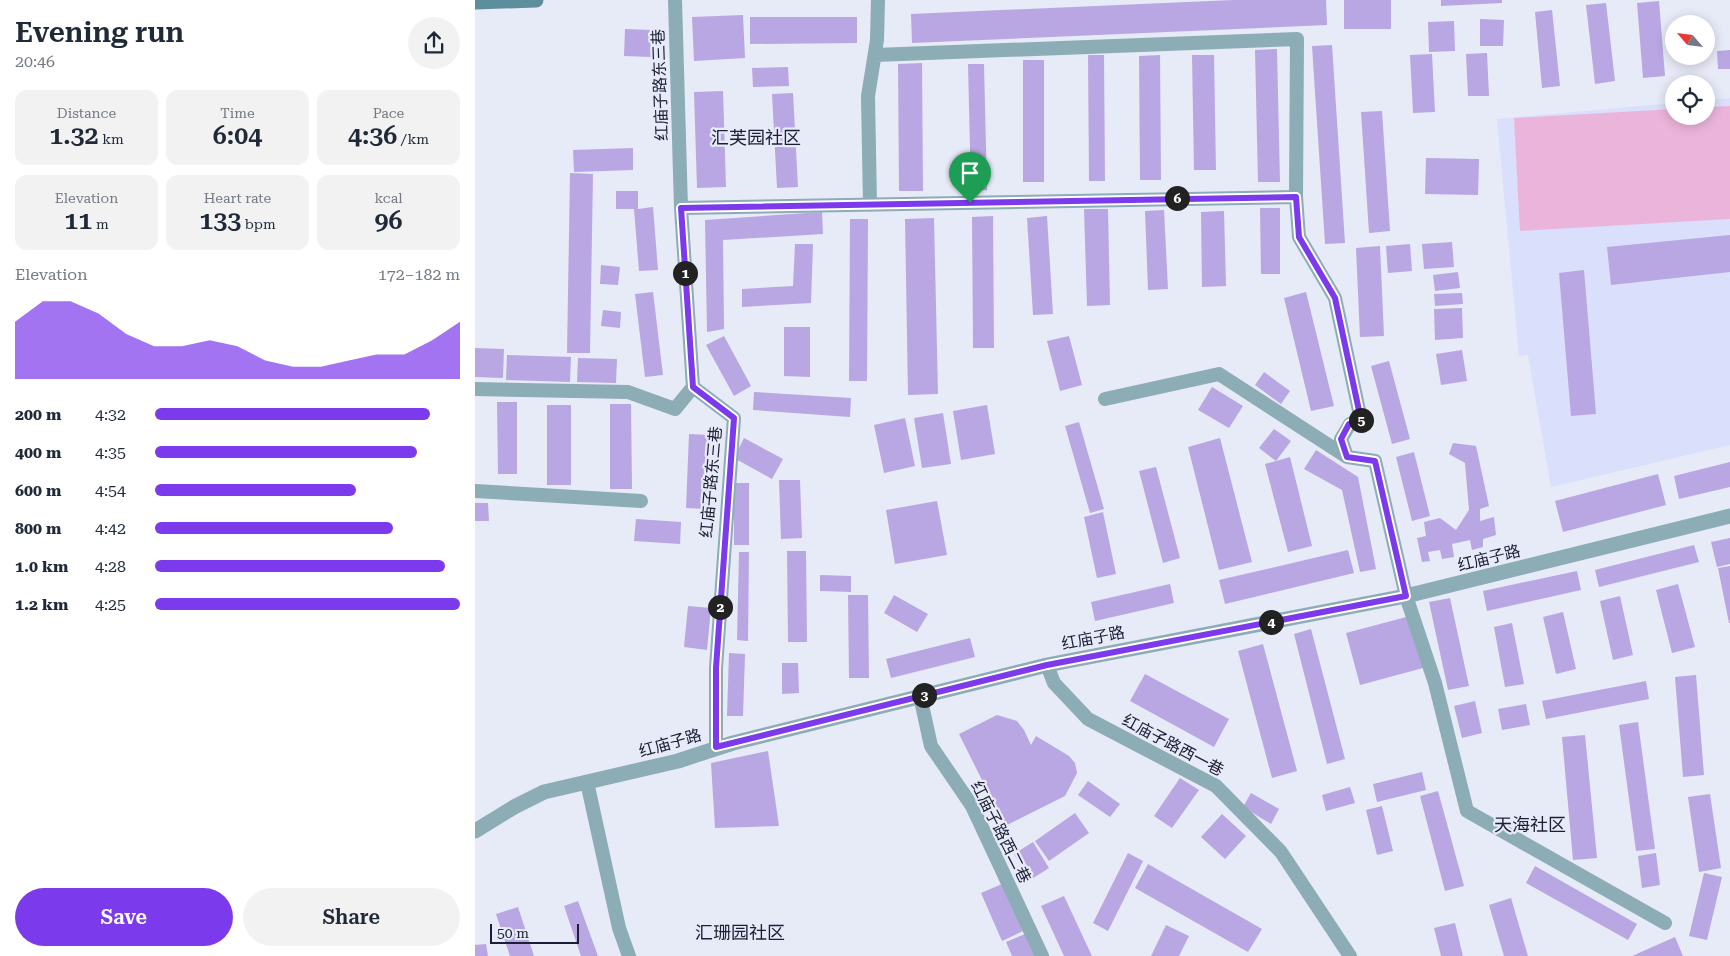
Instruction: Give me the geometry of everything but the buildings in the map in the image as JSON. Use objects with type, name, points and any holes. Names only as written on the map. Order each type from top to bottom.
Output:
[{"type":"main road","points":[[475,2],[536,0]]},
{"type":"street","name":"红庙子路东三巷","points":[[675,0],[681,208],[693,387],[734,418],[716,668],[716,747]]},
{"type":"street","points":[[870,205],[868,96],[875,55],[878,0]]},
{"type":"street","points":[[875,55],[1297,39],[1296,197],[1299,237],[1335,298],[1361,420],[1349,424],[1341,439],[1347,457]]},
{"type":"street","points":[[681,208],[1296,197]]},
{"type":"street","points":[[1105,399],[1219,374],[1347,457],[1375,461],[1406,596],[1435,683],[1467,812],[1665,923]]},
{"type":"street","points":[[475,389],[628,392],[675,410],[693,387]]},
{"type":"street","points":[[475,491],[641,501]]},
{"type":"street","name":"红庙子路","points":[[475,831],[514,806],[544,792],[678,761],[716,747],[1047,665],[1406,596],[1730,516]]},
{"type":"street","name":"红庙子路西一巷","points":[[1047,665],[1054,683],[1088,719],[1216,786],[1281,852],[1350,956]]},
{"type":"street","name":"红庙子路西二巷","points":[[920,696],[931,746],[972,806],[1042,956]]},
{"type":"street","points":[[587,782],[619,928],[629,956]]},
{"type":"shaded area","points":[[1730,98],[1730,445],[1551,487],[1528,355],[1519,356],[1497,119],[1665,104],[1665,125],[1715,125],[1715,99]]},
{"type":"shaded area","points":[[1730,106],[1730,219],[1520,231],[1514,118],[1665,110],[1665,125],[1715,125],[1715,107]]},
{"type":"district","name":"汇芙园社区","points":[[756,137]]},
{"type":"district","name":"天海社区","points":[[1530,824]]},
{"type":"district","name":"汇珊园社区","points":[[740,932]]},
{"type":"route","points":[[1296,197],[1299,237],[1335,298],[1361,420],[1349,424],[1341,439],[1347,457],[1375,461],[1406,596],[1047,665],[716,747],[716,668],[734,418],[693,387],[681,208],[970,203],[1296,197]]}]
